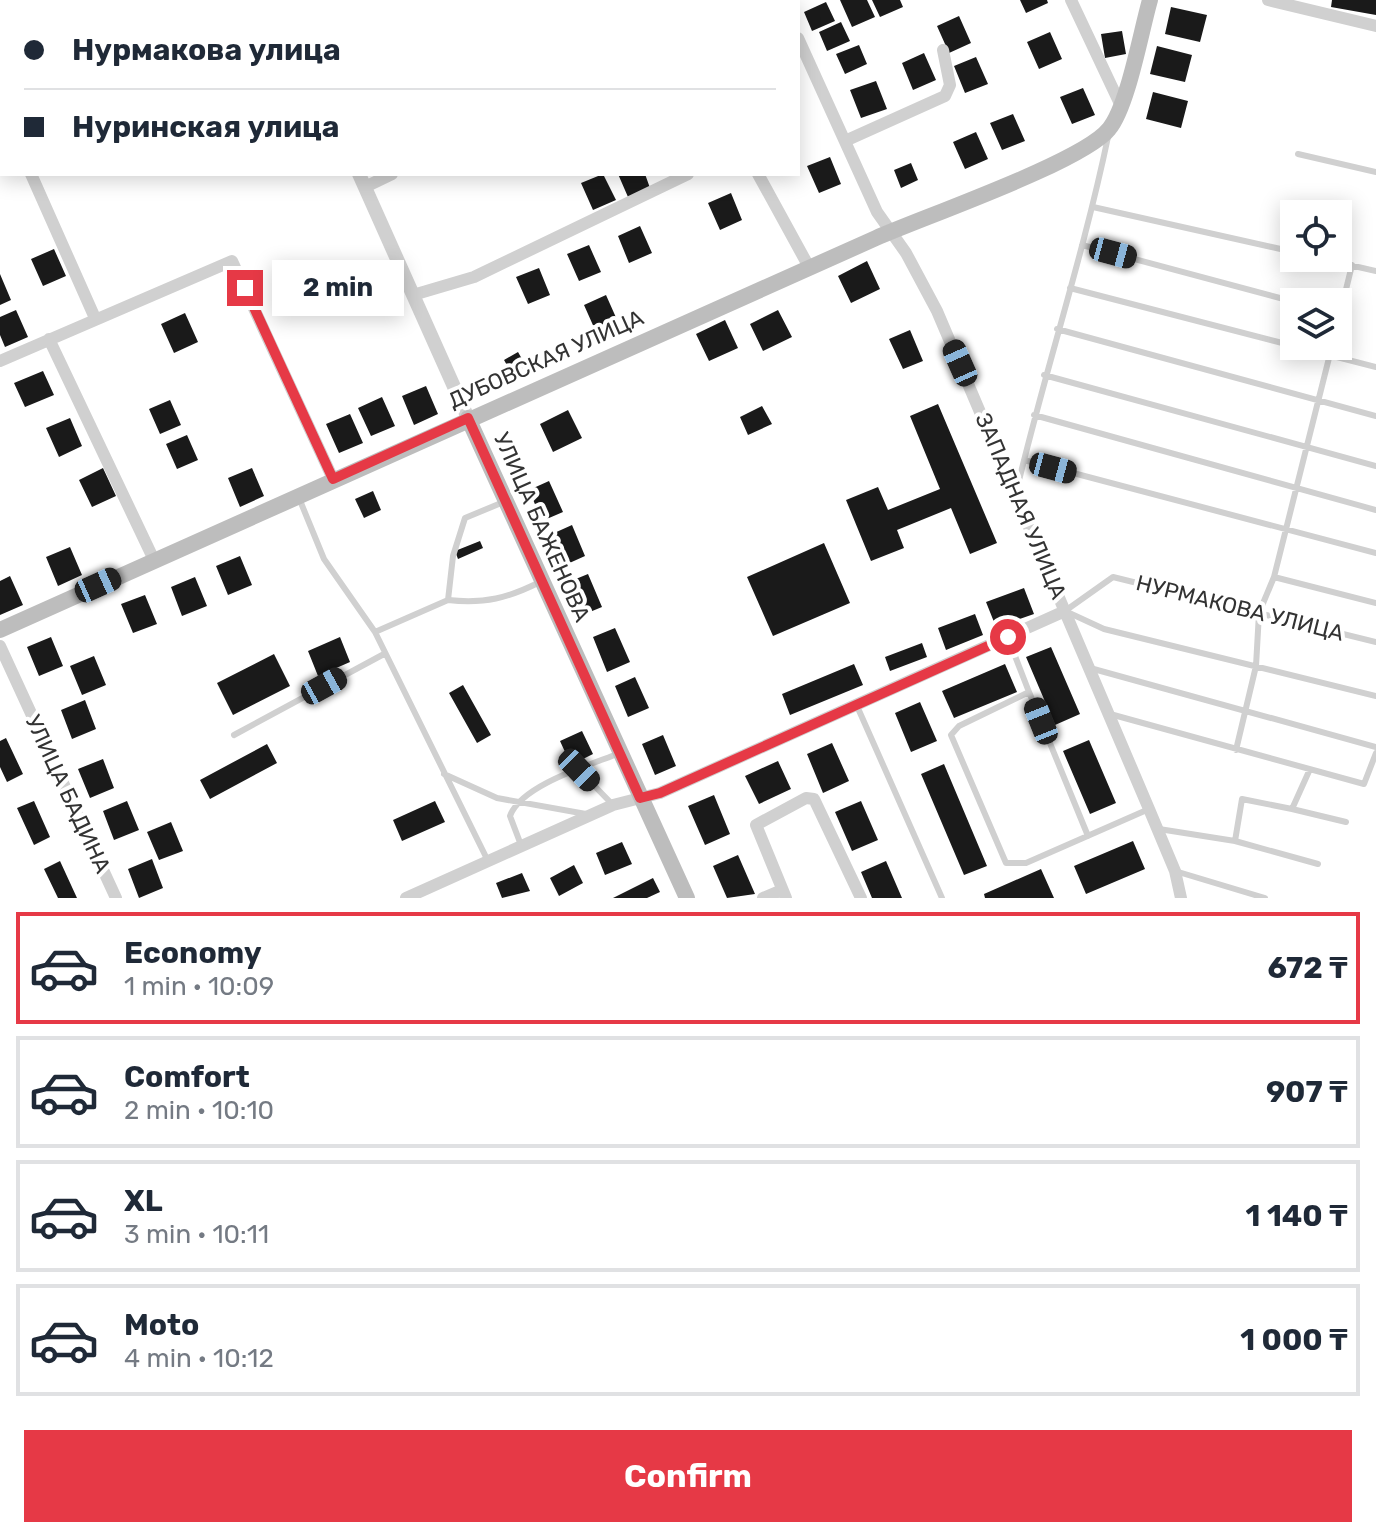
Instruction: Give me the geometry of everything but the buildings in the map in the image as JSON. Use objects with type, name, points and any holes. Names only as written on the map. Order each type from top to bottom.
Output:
[{"type":"main road","points":[[1109,130],[1121,106],[1150,0]]},
{"type":"main road","name":"ДУБОВСКАЯ УЛИЦА","points":[[0,630],[809,267],[1081,152],[1109,130]]},
{"type":"main road","name":"УЛИЦА БАЖЕНОВА","points":[[468,418],[687,898]]},
{"type":"street","points":[[1071,0],[1121,106]]},
{"type":"street","points":[[1268,0],[1376,26]]},
{"type":"street","name":"ЗАПАДНАЯ УЛИЦА","points":[[800,42],[877,212],[937,311],[1158,829],[1175,871],[1181,898]]},
{"type":"street","points":[[845,141],[945,96],[950,85],[943,50]]},
{"type":"street","points":[[32,176],[95,318]]},
{"type":"street","points":[[362,180],[382,176]]},
{"type":"street","points":[[413,295],[474,277],[684,176]]},
{"type":"street","points":[[759,176],[809,267]]},
{"type":"street","name":"УЛИЦА БАЖЕНОВА","points":[[362,180],[468,418]]},
{"type":"street","points":[[0,361],[232,261],[333,479]]},
{"type":"street","points":[[49,339],[154,560]]},
{"type":"street","name":"НУРМАКОВА УЛИЦА","points":[[406,898],[613,805],[660,793],[1065,611]]},
{"type":"street","name":"УЛИЦА БАДИНА","points":[[0,646],[116,898]]},
{"type":"street","points":[[763,898],[784,894],[756,825],[811,798],[861,898]]},
{"type":"lane","points":[[1016,493],[1044,375],[1093,207],[1109,130]]},
{"type":"lane","points":[[1298,154],[1376,172]]},
{"type":"lane","points":[[1093,207],[1280,249]]},
{"type":"lane","points":[[1082,245],[1280,298]]},
{"type":"lane","points":[[1352,265],[1376,271]]},
{"type":"lane","points":[[1070,288],[1280,342]]},
{"type":"lane","points":[[1057,329],[1376,416]]},
{"type":"lane","points":[[1236,750],[1256,666],[1259,613],[1274,577],[1329,360]]},
{"type":"lane","points":[[1349,360],[1376,367]]},
{"type":"lane","points":[[1044,375],[1376,466]]},
{"type":"lane","points":[[1034,415],[1376,510]]},
{"type":"lane","points":[[1024,460],[1376,553]]},
{"type":"lane","points":[[298,495],[324,559],[375,632],[441,772],[488,861]]},
{"type":"lane","points":[[448,600],[453,556],[465,518],[506,501]]},
{"type":"lane","name":"НУРМАКОВА УЛИЦА","points":[[1065,611],[1113,577],[1376,642]]},
{"type":"lane","points":[[1274,577],[1376,603]]},
{"type":"lane","points":[[375,632],[448,600],[478,604],[505,599],[543,581]]},
{"type":"lane","points":[[1065,611],[1104,629],[1376,696]]},
{"type":"lane","points":[[1008,637],[1088,836]]},
{"type":"lane","points":[[234,735],[384,654]]},
{"type":"lane","points":[[1090,668],[1376,747]]},
{"type":"lane","points":[[1029,692],[954,729],[952,742],[1006,863],[1026,863],[1149,809]]},
{"type":"lane","points":[[856,703],[942,898]]},
{"type":"lane","points":[[1110,714],[1364,784],[1376,753]]},
{"type":"lane","points":[[521,846],[510,816],[517,803],[542,786],[620,753]]},
{"type":"lane","points":[[1292,809],[1310,769]]},
{"type":"lane","points":[[579,770],[613,805]]},
{"type":"lane","points":[[441,772],[480,793],[517,803],[589,815]]},
{"type":"lane","points":[[1235,841],[1242,799],[1346,822]]},
{"type":"lane","points":[[1158,829],[1235,841],[1318,864]]},
{"type":"lane","points":[[1175,871],[1265,898]]},
{"type":"route","points":[[245,288],[333,479],[468,418],[640,798],[660,793],[1008,637]]}]
